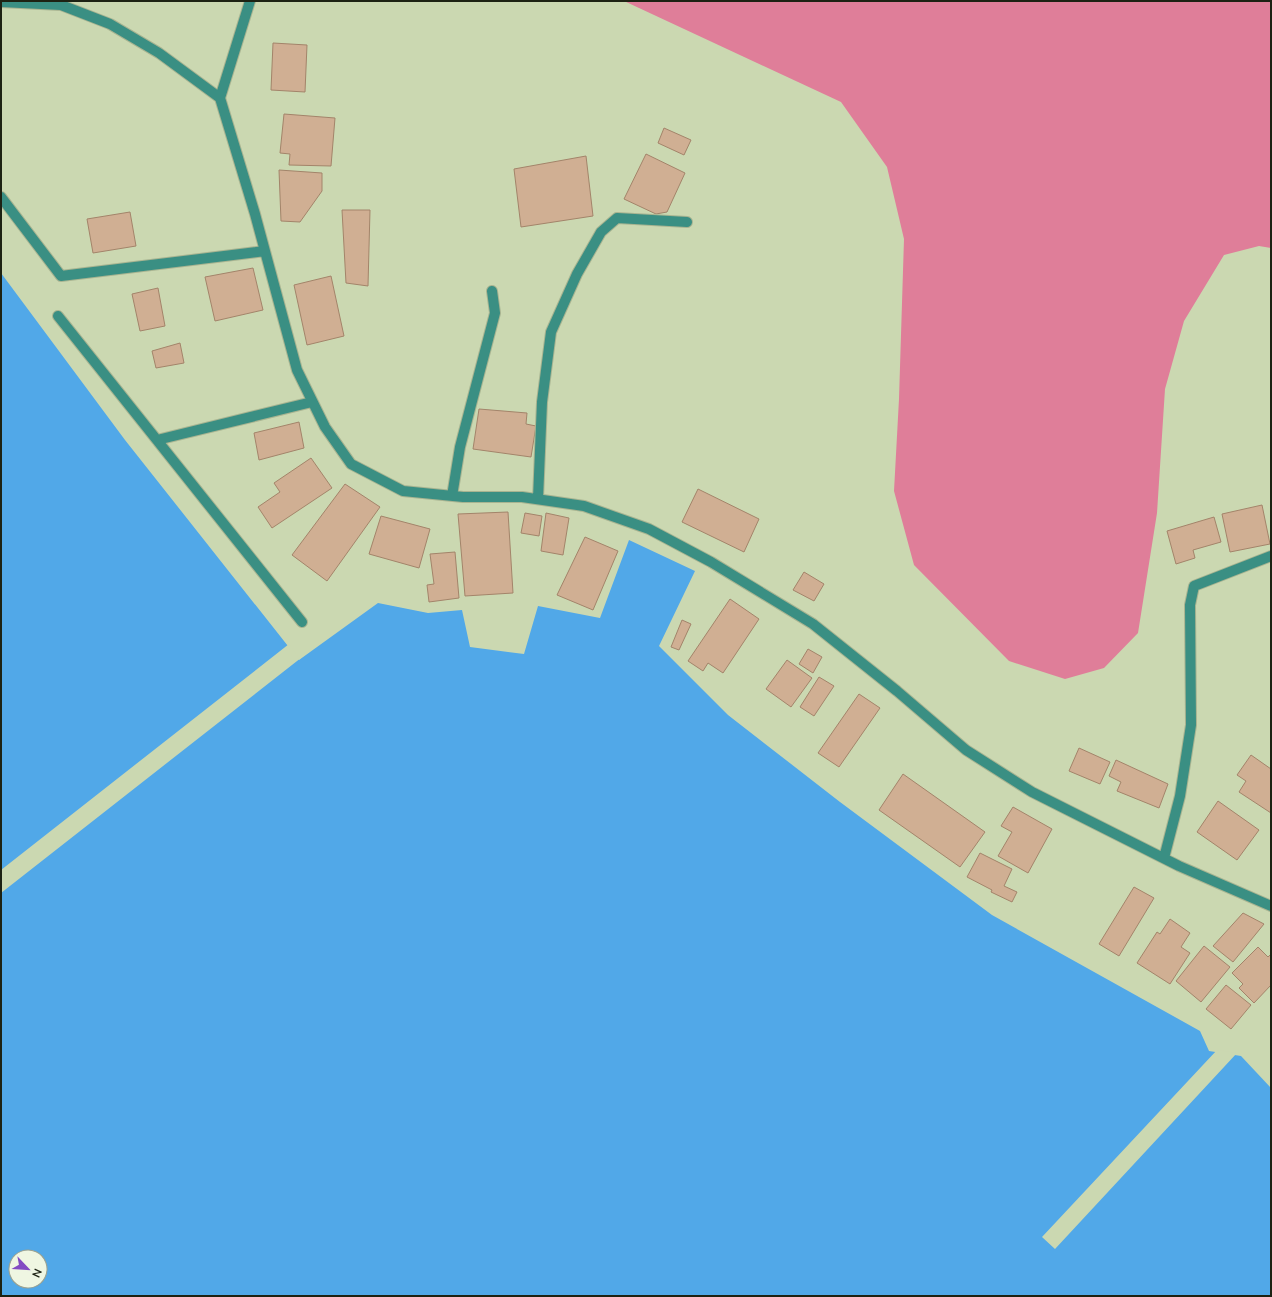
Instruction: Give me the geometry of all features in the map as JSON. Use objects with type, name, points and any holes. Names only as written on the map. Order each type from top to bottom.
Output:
[{"type":"street","points":[[250,1],[220,98],[265,251],[297,370],[325,427],[351,464],[403,490],[463,497],[522,497],[584,506],[649,529],[711,562],[812,624],[897,691],[966,750],[1032,792],[1164,858],[1271,906]]},
{"type":"street","points":[[1,2],[61,5],[110,24],[159,53],[220,98]]},
{"type":"street","points":[[1,197],[61,276],[265,251]]},
{"type":"street","points":[[538,499],[542,402],[552,332],[578,274],[601,232],[617,218],[687,222]]},
{"type":"street","points":[[452,496],[460,447],[495,313],[492,291]]},
{"type":"street","points":[[58,316],[302,622]]},
{"type":"street","points":[[157,440],[312,402]]},
{"type":"street","points":[[1164,858],[1180,796],[1191,726],[1190,605],[1194,586],[1271,556]]},
{"type":"shaded area","points":[[624,1],[1271,1],[1271,248],[1259,246],[1224,255],[1184,321],[1165,389],[1157,513],[1138,633],[1104,668],[1065,679],[1009,661],[914,565],[894,491],[899,399],[904,239],[887,167],[841,102]]},
{"type":"water","points":[[1,273],[125,440],[299,660],[378,603],[428,613],[462,610],[470,647],[524,654],[538,606],[600,618],[629,540],[695,571],[659,646],[728,715],[840,802],[992,915],[1200,1031],[1209,1051],[1241,1056],[1271,1088],[1271,1296],[1,1296]]},
{"type":"pier","points":[[289,644],[299,658],[306,654],[1,893],[1,870]]},
{"type":"pier","points":[[1217,1050],[1237,1053],[1055,1249],[1042,1237]]},
{"type":"building","points":[[273,43],[307,45],[305,92],[271,90]]},
{"type":"building","points":[[284,114],[335,118],[331,166],[289,165],[290,154],[280,153]]},
{"type":"building","points":[[664,128],[691,140],[684,155],[658,143]]},
{"type":"building","points":[[646,154],[685,173],[667,212],[656,214],[624,199]]},
{"type":"building","points":[[586,156],[593,216],[521,227],[514,169]]},
{"type":"building","points":[[279,170],[322,173],[322,191],[300,222],[281,221]]},
{"type":"building","points":[[342,210],[370,210],[368,286],[346,283]]},
{"type":"building","points":[[130,212],[136,246],[93,253],[87,219]]},
{"type":"building","points":[[253,268],[263,310],[215,321],[205,277]]},
{"type":"building","points":[[331,276],[344,336],[307,345],[294,285]]},
{"type":"building","points":[[158,288],[165,326],[140,331],[132,294]]},
{"type":"building","points":[[180,343],[184,363],[156,368],[152,351]]},
{"type":"building","points":[[479,409],[527,413],[526,424],[536,426],[531,457],[473,449]]},
{"type":"building","points":[[299,422],[304,448],[259,460],[254,433]]},
{"type":"building","points":[[311,458],[332,488],[272,528],[258,507],[280,492],[274,483]]},
{"type":"building","points":[[345,484],[380,507],[327,581],[292,555]]},
{"type":"building","points":[[698,489],[759,519],[744,552],[682,522]]},
{"type":"building","points":[[1262,505],[1270,544],[1230,552],[1222,514]]},
{"type":"building","points":[[508,512],[513,593],[465,596],[458,514]]},
{"type":"building","points":[[525,513],[542,516],[539,536],[521,533]]},
{"type":"building","points":[[546,513],[569,518],[563,555],[541,551]]},
{"type":"building","points":[[381,516],[430,529],[419,568],[369,554]]},
{"type":"building","points":[[1214,517],[1221,542],[1193,550],[1195,558],[1176,564],[1167,531]]},
{"type":"building","points":[[585,537],[618,551],[593,610],[557,595]]},
{"type":"building","points":[[455,552],[459,598],[429,602],[427,585],[434,584],[430,554]]},
{"type":"building","points":[[804,572],[824,584],[814,601],[793,590]]},
{"type":"building","points":[[730,599],[759,619],[723,673],[708,663],[703,671],[688,661]]},
{"type":"building","points":[[682,620],[691,624],[679,650],[671,647]]},
{"type":"building","points":[[808,649],[822,657],[813,673],[799,664]]},
{"type":"building","points":[[787,660],[812,678],[791,707],[766,689]]},
{"type":"building","points":[[819,677],[834,686],[814,716],[800,707]]},
{"type":"building","points":[[859,694],[880,708],[839,767],[818,753]]},
{"type":"building","points":[[1079,748],[1110,762],[1100,784],[1069,771]]},
{"type":"building","points":[[1251,755],[1271,769],[1271,813],[1239,792],[1246,781],[1237,775]]},
{"type":"building","points":[[1116,760],[1168,784],[1159,808],[1117,791],[1121,782],[1109,776]]},
{"type":"building","points":[[903,774],[985,832],[960,867],[879,810]]},
{"type":"building","points":[[1218,801],[1259,830],[1237,860],[1197,832]]},
{"type":"building","points":[[1013,807],[1052,829],[1028,873],[998,856],[1012,832],[1001,826]]},
{"type":"building","points":[[980,853],[1012,869],[1004,886],[1017,892],[1012,902],[991,892],[992,890],[967,877]]},
{"type":"building","points":[[1134,887],[1154,898],[1119,956],[1099,944]]},
{"type":"building","points":[[1243,913],[1264,924],[1233,962],[1213,946]]},
{"type":"building","points":[[1170,919],[1190,933],[1181,947],[1190,953],[1170,984],[1137,963],[1157,932],[1160,934]]},
{"type":"building","points":[[1204,946],[1230,967],[1201,1002],[1176,981]]},
{"type":"building","points":[[1258,947],[1268,957],[1271,954],[1271,985],[1254,1003],[1239,988],[1243,984],[1232,973]]},
{"type":"building","points":[[1226,985],[1251,1005],[1231,1029],[1206,1009]]}]
